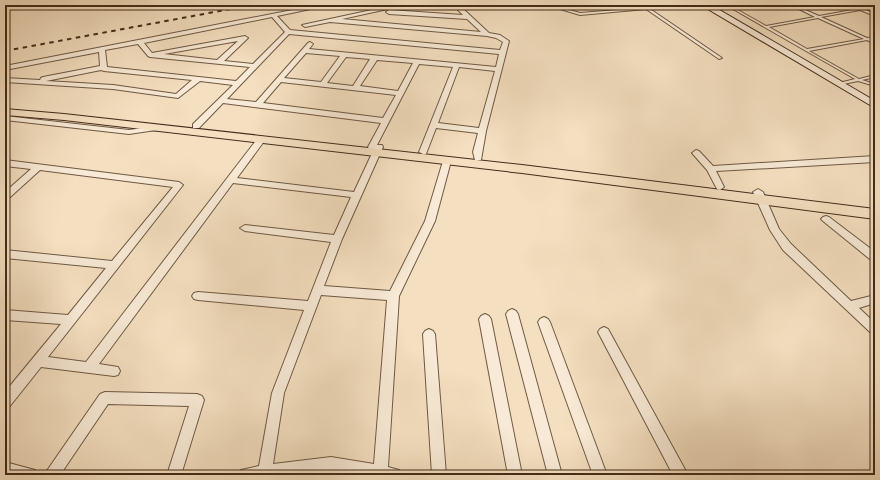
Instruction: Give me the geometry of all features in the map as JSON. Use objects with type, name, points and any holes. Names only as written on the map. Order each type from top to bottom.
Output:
[{"type":"main road","points":[[5,106],[64,110],[139,123],[156,128],[261,140],[423,152],[478,158],[760,196],[875,214]]},
{"type":"main road","points":[[5,112],[196,126],[376,149],[447,161],[720,187],[760,196],[875,206]]},
{"type":"street","points":[[5,68],[327,5]]},
{"type":"street","points":[[196,126],[288,32],[330,26],[376,11],[403,5]]},
{"type":"street","points":[[456,5],[487,34]]},
{"type":"street","points":[[697,5],[737,27],[760,37]]},
{"type":"street","points":[[705,5],[875,105]]},
{"type":"street","points":[[376,11],[469,18]]},
{"type":"street","points":[[274,16],[288,32]]},
{"type":"street","points":[[305,25],[330,26],[392,34],[487,34],[498,36],[506,41],[482,131],[477,152],[478,158]]},
{"type":"street","points":[[330,26],[392,34]]},
{"type":"street","points":[[392,34],[399,51],[417,61],[499,69]]},
{"type":"street","points":[[150,55],[245,38],[219,62]]},
{"type":"street","points":[[139,41],[150,55],[255,66]]},
{"type":"street","points":[[258,105],[310,44]]},
{"type":"street","points":[[102,49],[104,68]]},
{"type":"street","points":[[304,51],[375,57],[399,51],[503,52]]},
{"type":"street","points":[[323,84],[344,55]]},
{"type":"street","points":[[355,88],[375,57]]},
{"type":"street","points":[[271,473],[278,393],[337,239],[376,149],[385,121],[417,61]]},
{"type":"street","points":[[423,152],[432,125],[457,65]]},
{"type":"street","points":[[28,82],[104,68],[238,83]]},
{"type":"street","points":[[5,80],[113,87],[178,96],[198,79]]},
{"type":"street","points":[[280,80],[400,93]]},
{"type":"street","points":[[220,100],[385,121]]},
{"type":"street","points":[[5,118],[129,132],[138,132],[156,128]]},
{"type":"street","points":[[432,125],[482,131]]},
{"type":"street","points":[[88,368],[261,140]]},
{"type":"street","points":[[696,153],[711,169],[720,187]]},
{"type":"street","points":[[711,169],[871,160],[875,168]]},
{"type":"street","points":[[246,475],[271,473],[331,464],[387,474],[393,296],[430,221],[447,161]]},
{"type":"street","points":[[5,163],[179,185],[5,402]]},
{"type":"street","points":[[5,197],[38,167]]},
{"type":"street","points":[[231,180],[357,195]]},
{"type":"street","points":[[760,196],[775,230],[786,247],[875,330]]},
{"type":"street","points":[[826,219],[875,257]]},
{"type":"street","points":[[245,228],[337,239]]},
{"type":"street","points":[[5,254],[115,265]]},
{"type":"street","points":[[317,290],[393,296]]},
{"type":"street","points":[[198,296],[311,306]]},
{"type":"street","points":[[849,306],[875,299]]},
{"type":"street","points":[[512,314],[555,475]]},
{"type":"street","points":[[5,315],[71,320]]},
{"type":"street","points":[[485,319],[515,475]]},
{"type":"street","points":[[544,322],[600,475]]},
{"type":"street","points":[[604,332],[681,475]]},
{"type":"street","points":[[429,334],[439,475]]},
{"type":"street","points":[[38,361],[114,371]]},
{"type":"street","points":[[50,475],[105,398],[197,400],[174,475]]},
{"type":"street","points":[[5,469],[30,475]]},
{"type":"lane","points":[[548,5],[580,14],[686,5]]},
{"type":"lane","points":[[642,5],[720,58]]},
{"type":"lane","points":[[727,5],[859,80],[875,85]]},
{"type":"lane","points":[[792,5],[875,43]]},
{"type":"lane","points":[[852,5],[875,15]]},
{"type":"lane","points":[[766,27],[860,9]]},
{"type":"lane","points":[[807,50],[875,38]]},
{"type":"lane","points":[[840,84],[875,76]]},
{"type":"railway","points":[[5,51],[252,5]]}]
